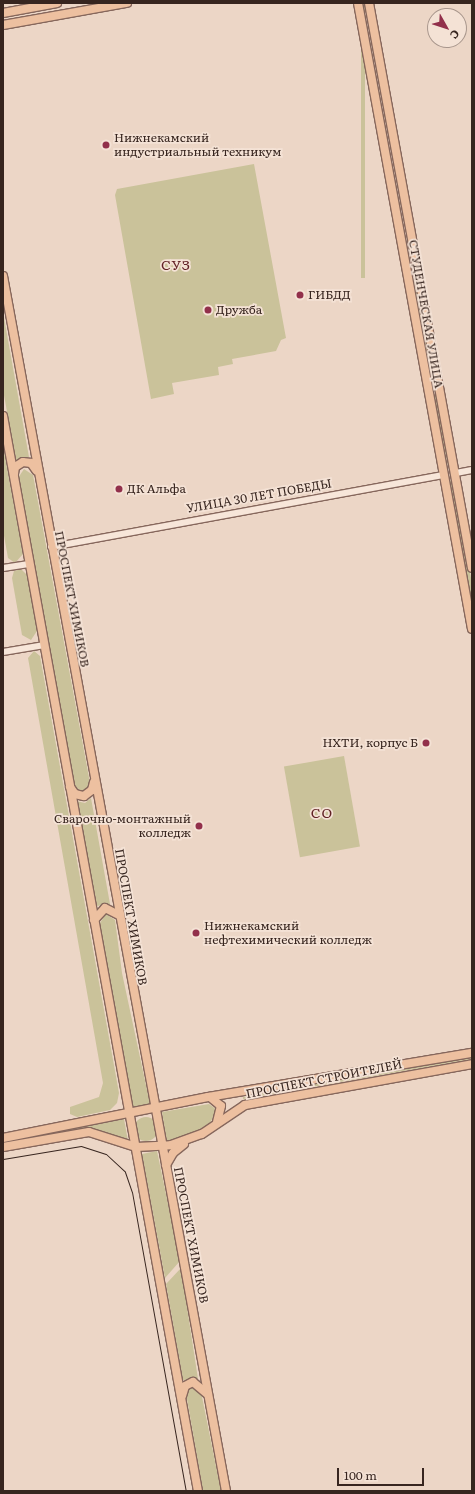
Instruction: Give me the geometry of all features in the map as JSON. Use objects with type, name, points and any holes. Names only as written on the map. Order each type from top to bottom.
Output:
[{"type":"main road","points":[[3,13],[58,3],[61,14]]},
{"type":"main road","points":[[3,25],[127,3]]},
{"type":"main road","name":"СТУДЕНЧЕСКАЯ УЛИЦА","points":[[358,3],[472,629]]},
{"type":"main road","name":"СТУДЕНЧЕСКАЯ УЛИЦА","points":[[369,3],[456,473],[472,568]]},
{"type":"main road","points":[[408,281],[413,275],[419,279]]},
{"type":"main road","name":"ПРОСПЕКТ ХИМИКОВ","points":[[3,276],[36,471],[156,1108],[226,1491]]},
{"type":"main road","points":[[428,390],[435,392],[439,386]]},
{"type":"main road","points":[[3,416],[198,1491]]},
{"type":"main road","points":[[14,476],[15,467],[23,462],[32,463],[36,471]]},
{"type":"main road","name":"УЛИЦА 30 ЛЕТ ПОБЕДЫ","points":[[444,475],[456,473]]},
{"type":"main road","points":[[70,786],[75,794],[84,796],[92,790],[94,781]]},
{"type":"main road","points":[[94,921],[97,913],[105,908],[114,910],[119,916]]},
{"type":"main road","name":"ПРОСПЕКТ СТРОИТЕЛЕЙ","points":[[3,1138],[208,1097],[472,1052]]},
{"type":"main road","name":"ПРОСПЕКТ СТРОИТЕЛЕЙ","points":[[3,1147],[89,1132],[136,1147],[162,1146],[186,1142],[214,1126],[245,1105],[472,1064]]},
{"type":"main road","points":[[242,1091],[239,1102],[245,1105]]},
{"type":"main road","points":[[208,1097],[221,1106],[214,1126]]},
{"type":"main road","points":[[166,1166],[173,1153],[186,1142]]},
{"type":"main road","points":[[181,1399],[185,1386],[193,1382],[200,1385],[208,1398]]},
{"type":"street","name":"УЛИЦА 30 ЛЕТ ПОБЕДЫ","points":[[456,473],[472,470]]},
{"type":"street","name":"УЛИЦА 30 ЛЕТ ПОБЕДЫ","points":[[51,547],[444,475]]},
{"type":"street","points":[[3,568],[29,564]]},
{"type":"street","points":[[3,652],[44,645]]},
{"type":"shaded area","points":[[361,3],[365,3],[365,278],[361,278]]},
{"type":"shaded area","name":"Дружба","points":[[254,164],[286,338],[281,340],[276,351],[232,359],[233,364],[218,367],[219,375],[172,383],[174,394],[151,399],[115,195],[117,189]]},
{"type":"shaded area","points":[[413,278],[416,278],[436,388],[431,389]]},
{"type":"shaded area","points":[[3,312],[29,457],[16,460],[3,390]]},
{"type":"shaded area","points":[[437,395],[449,464],[448,466],[433,396]]},
{"type":"shaded area","points":[[3,446],[23,554],[15,563],[8,558],[3,530]]},
{"type":"shaded area","points":[[24,469],[33,475],[90,783],[84,793],[74,786],[18,478]]},
{"type":"shaded area","points":[[453,480],[472,583],[472,609],[448,481]]},
{"type":"shaded area","points":[[21,569],[27,575],[37,631],[31,640],[22,635],[12,578],[14,571]]},
{"type":"shaded area","points":[[34,651],[40,656],[119,1093],[117,1103],[110,1110],[77,1117],[70,1114],[70,1107],[99,1097],[103,1083],[28,658]]},
{"type":"shaded area","points":[[344,756],[360,847],[300,857],[284,767]]},
{"type":"shaded area","points":[[91,798],[110,904],[97,906],[76,801],[85,803]]},
{"type":"shaded area","points":[[106,914],[115,920],[122,973],[150,1104],[133,1107],[100,923]]},
{"type":"shaded area","points":[[472,1056],[472,1059],[243,1099],[243,1097]]},
{"type":"shaded area","points":[[209,1104],[217,1110],[210,1123],[187,1137],[167,1142],[162,1112]]},
{"type":"shaded area","points":[[146,1117],[151,1118],[157,1124],[157,1134],[151,1140],[146,1141],[141,1140],[135,1134],[134,1129],[135,1124],[141,1118]]},
{"type":"shaded area","points":[[124,1119],[128,1141],[89,1128],[3,1143]]},
{"type":"shaded area","points":[[157,1151],[180,1261],[165,1278],[142,1154]]},
{"type":"shaded area","points":[[181,1268],[198,1379],[183,1380],[166,1284]]},
{"type":"shaded area","points":[[191,1386],[201,1392],[221,1491],[203,1491],[186,1393]]},
{"type":"tram line","points":[[3,1159],[81,1146],[106,1154],[125,1172],[132,1192],[186,1491]]},
{"type":"place","name":"Нижнекамский индустриальный техникум","points":[[106,145]]},
{"type":"place","name":"ГИБДД","points":[[300,295]]},
{"type":"place","name":"Дружба","points":[[208,310]]},
{"type":"place","name":"ДК Альфа","points":[[119,489]]},
{"type":"place","name":"НХТИ, корпус Б","points":[[426,743]]},
{"type":"place","name":"Сварочно-монтажный колледж","points":[[199,826]]},
{"type":"place","name":"Нижнекамский нефтехимический колледж","points":[[196,933]]},
{"type":"district","name":"СУЗ","points":[[176,264]]},
{"type":"district","name":"СО","points":[[322,812]]}]
